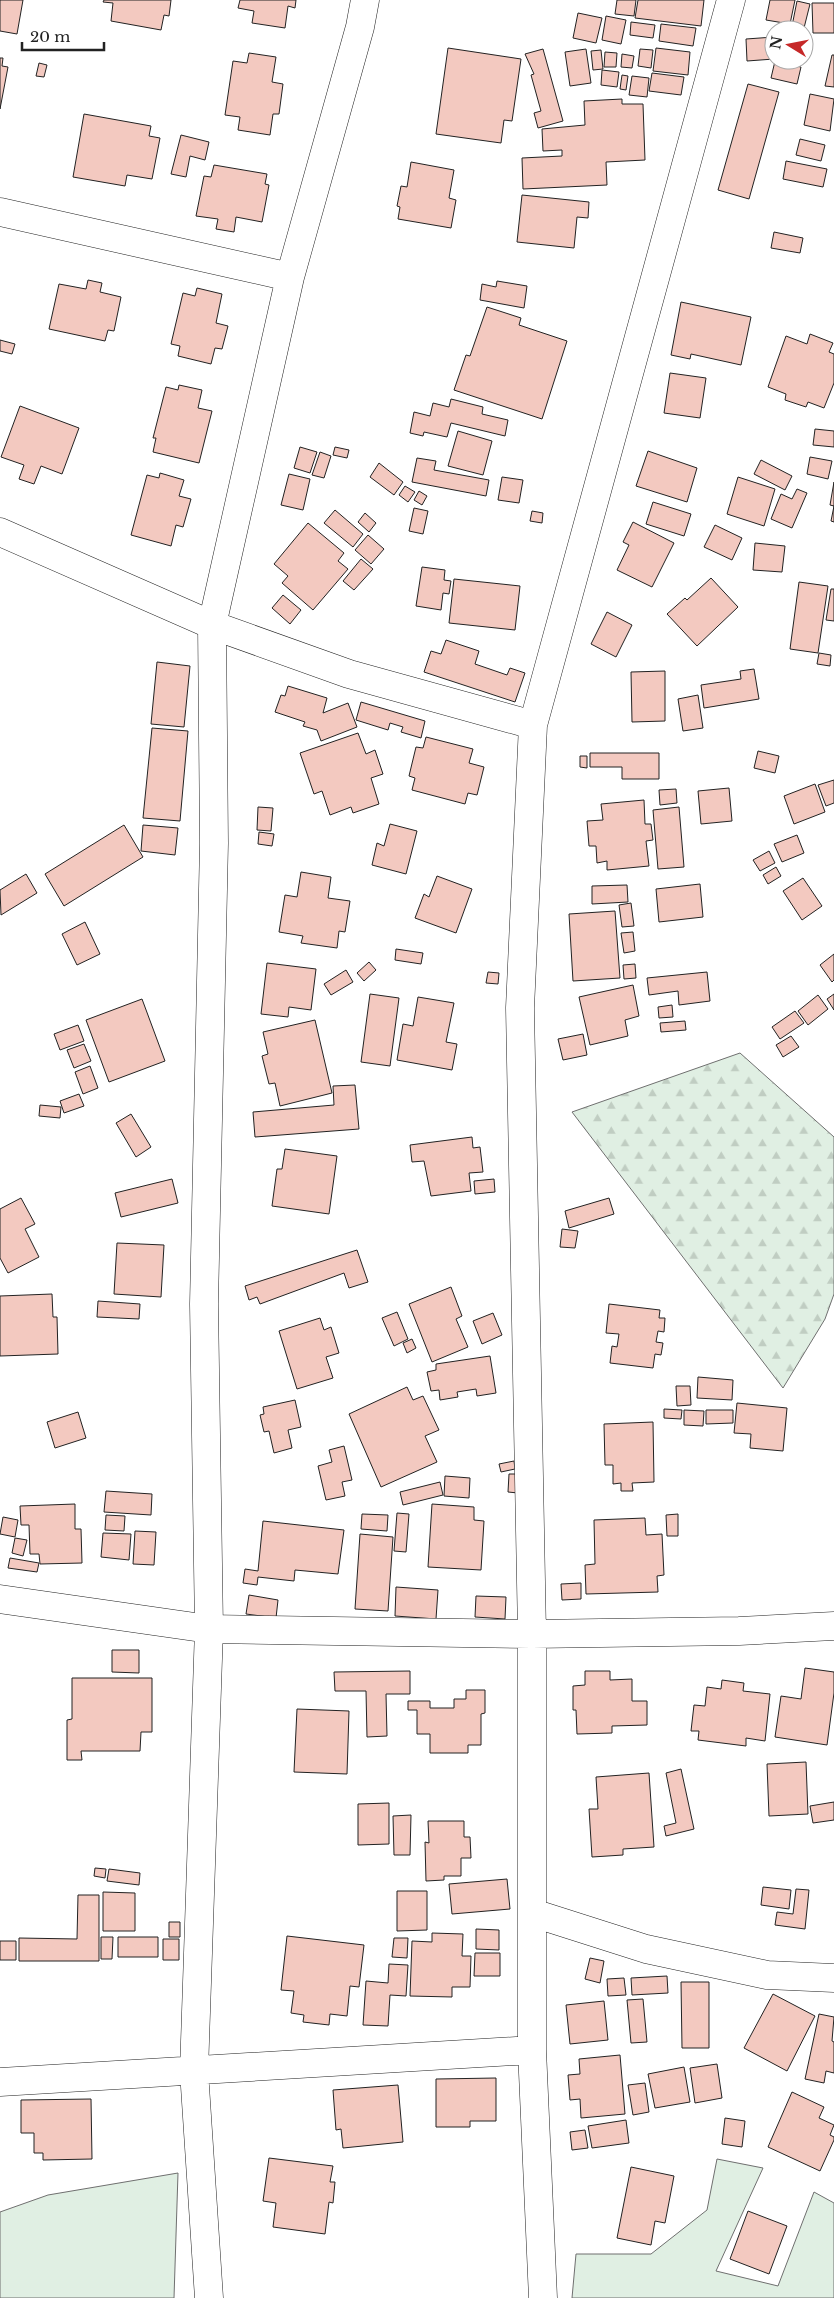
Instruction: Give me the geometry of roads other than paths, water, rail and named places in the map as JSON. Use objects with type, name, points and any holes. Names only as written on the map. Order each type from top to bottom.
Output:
[{"type":"street","points":[[209,2298],[194,2071],[209,1629],[204,1304],[214,843],[212,625],[290,277],[360,27],[365,0]]},
{"type":"street","points":[[542,2298],[532,2050],[532,1634],[520,1008],[533,725],[731,0]]},
{"type":"street","points":[[0,212],[290,277]]},
{"type":"street","points":[[0,532],[212,625],[349,674],[533,725]]},
{"type":"street","points":[[0,1599],[209,1629],[532,1634],[739,1631],[834,1626]]},
{"type":"street","points":[[533,1913],[646,1949],[767,1974],[834,1978]]},
{"type":"street","points":[[0,2082],[532,2050]]}]
